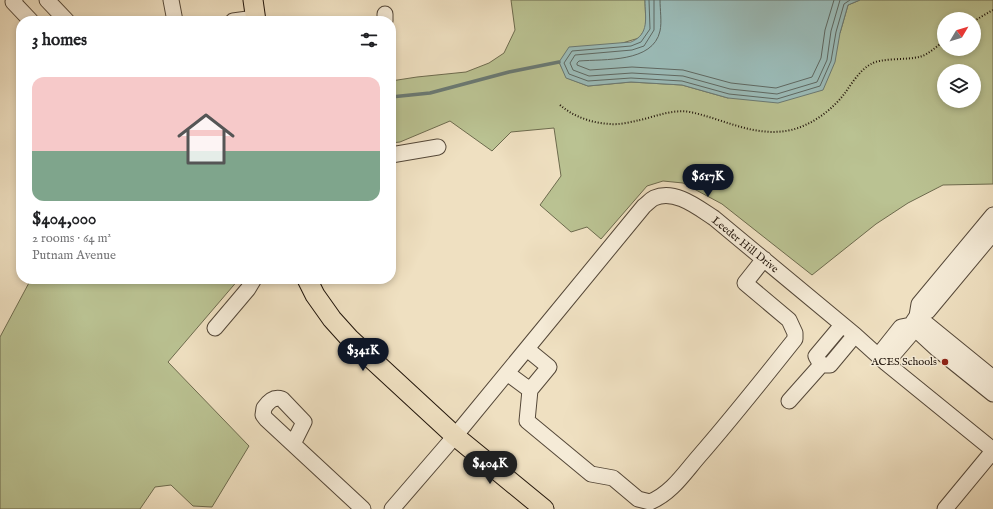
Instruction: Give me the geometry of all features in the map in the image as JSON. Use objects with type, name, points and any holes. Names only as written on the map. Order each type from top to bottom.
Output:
[{"type":"main road","points":[[310,284],[315,294],[332,319],[350,339],[455,436],[544,509]]},
{"type":"street","points":[[15,0],[13,2],[26,16]]},
{"type":"street","points":[[46,0],[62,16]]},
{"type":"street","points":[[172,0],[174,16]]},
{"type":"street","points":[[396,154],[438,146]]},
{"type":"street","name":"Leeder Hill Drive","points":[[392,509],[455,436],[644,206],[653,198],[665,196],[676,197],[695,206],[714,218],[855,335],[882,360],[993,450]]},
{"type":"street","points":[[882,360],[910,335],[919,304],[993,215]]},
{"type":"street","points":[[914,321],[928,312],[993,233]]},
{"type":"street","points":[[527,349],[549,367],[530,390],[527,420],[591,474],[613,478],[638,499],[650,502],[662,497],[675,485],[743,405],[795,339],[796,332],[789,320],[745,283],[764,260]]},
{"type":"street","points":[[215,328],[251,284]]},
{"type":"street","points":[[914,321],[993,378]]},
{"type":"street","points":[[914,321],[936,349],[993,394]]},
{"type":"street","points":[[821,365],[816,356],[842,325]]},
{"type":"street","points":[[789,401],[821,365],[830,365],[855,335]]},
{"type":"street","points":[[507,373],[530,390]]},
{"type":"street","points":[[293,444],[363,509]]},
{"type":"street","points":[[945,509],[993,450]]},
{"type":"path","points":[[981,17],[993,10]]},
{"type":"path","points":[[560,105],[569,112],[583,119],[611,124],[640,120],[667,112],[689,112],[738,127],[771,132],[791,130],[808,124],[826,112],[871,63],[920,57],[937,46]]},
{"type":"green space","points":[[511,0],[645,0],[646,28],[639,38],[559,62],[567,78],[588,86],[631,82],[682,85],[728,98],[840,33],[848,5],[860,0],[993,0],[993,184],[943,185],[908,203],[876,224],[812,275],[722,204],[683,183],[663,181],[647,186],[601,239],[587,227],[571,232],[540,205],[561,176],[554,128],[511,132],[492,151],[450,121],[396,142],[396,80],[466,72],[489,63],[504,53],[515,30]]},
{"type":"green space","points":[[28,284],[235,284],[168,362],[249,446],[212,507],[193,506],[171,485],[155,487],[140,509],[0,509],[0,337]]},
{"type":"water","points":[[645,0],[860,0],[848,5],[840,33],[835,62],[823,90],[778,103],[728,98],[682,85],[631,82],[588,86],[566,78],[559,62],[569,47],[631,42],[637,39],[644,30],[646,19]]},
{"type":"waterway","points":[[396,96],[430,93],[509,72],[559,62]]},
{"type":"place","name":"ACES Schools","points":[[945,362]]}]
